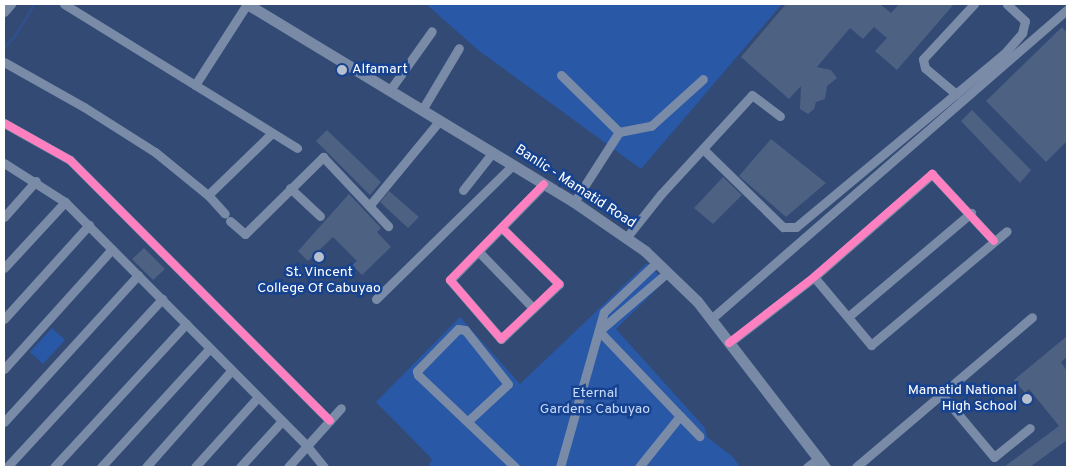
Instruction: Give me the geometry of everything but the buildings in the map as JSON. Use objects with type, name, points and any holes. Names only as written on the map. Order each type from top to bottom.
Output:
[{"type":"main road","name":"Banlic - Mamatid Road","points":[[247,4],[574,202],[626,238],[667,273],[711,319],[822,463]]},
{"type":"street","points":[[4,12],[11,4]]},
{"type":"street","points":[[64,4],[195,84],[271,134],[298,148]]},
{"type":"street","points":[[195,84],[247,4]]},
{"type":"street","points":[[956,94],[925,68],[923,59],[974,4]]},
{"type":"street","points":[[703,149],[783,227],[796,227],[1004,54],[1022,33],[1025,21],[1008,4]]},
{"type":"street","points":[[711,319],[1067,9]]},
{"type":"street","points":[[390,90],[432,31]]},
{"type":"street","points":[[422,110],[459,48]]},
{"type":"street","points":[[4,62],[155,152],[208,196],[245,234],[323,157],[388,226]]},
{"type":"street","points":[[561,75],[619,132]]},
{"type":"street","points":[[574,202],[619,132],[651,126],[702,79]]},
{"type":"street","points":[[626,238],[752,95],[780,116]]},
{"type":"street","points":[[370,205],[440,120]]},
{"type":"street","points":[[4,124],[70,160],[330,421]]},
{"type":"street","points":[[208,196],[271,134]]},
{"type":"street","points":[[462,190],[493,152]]},
{"type":"street","points":[[4,164],[36,181],[65,202],[307,446],[324,467]]},
{"type":"street","points":[[376,299],[513,165]]},
{"type":"street","points":[[729,343],[814,276],[932,174],[971,213],[994,241]]},
{"type":"street","points":[[4,216],[36,181]]},
{"type":"street","points":[[502,228],[559,284],[501,339],[450,280],[544,184]]},
{"type":"street","points":[[290,188],[320,216]]},
{"type":"street","points":[[4,268],[65,202]]},
{"type":"street","points":[[849,316],[971,213]]},
{"type":"street","points":[[4,320],[89,225]]},
{"type":"street","points":[[814,276],[849,316],[871,346],[1007,231]]},
{"type":"street","points":[[4,369],[112,249]]},
{"type":"street","points":[[479,252],[533,308]]},
{"type":"street","points":[[560,467],[604,312],[656,263]]},
{"type":"street","points":[[599,331],[667,273]]},
{"type":"street","points":[[4,422],[138,275]]},
{"type":"street","points":[[7,466],[162,299]]},
{"type":"street","points":[[856,467],[1032,317]]},
{"type":"street","points":[[54,467],[186,324]]},
{"type":"street","points":[[468,421],[508,384],[464,330],[458,329],[418,371],[468,421],[515,467]]},
{"type":"street","points":[[599,331],[699,436]]},
{"type":"street","points":[[101,467],[209,349]]},
{"type":"street","points":[[146,467],[231,371]]},
{"type":"street","points":[[942,394],[994,457],[1030,428]]},
{"type":"street","points":[[195,467],[258,397]]},
{"type":"street","points":[[288,467],[341,408]]},
{"type":"street","points":[[639,467],[680,416]]},
{"type":"street","points":[[240,467],[282,421]]},
{"type":"street","points":[[807,467],[822,463]]},
{"type":"green space","points":[[426,4],[782,4],[641,169],[478,50]]},
{"type":"green space","name":"Eternal Gardens Cabuyao","points":[[647,263],[665,281],[616,329],[705,428],[707,437],[733,457],[740,467],[428,467],[432,459],[376,402],[460,317],[520,384]]},
{"type":"green space","points":[[52,328],[65,340],[43,364],[30,352]]},
{"type":"waterway","points":[[4,47],[16,34],[34,4]]},
{"type":"cycle path","points":[[4,123],[70,160],[330,421]]},
{"type":"cycle path","points":[[729,343],[814,277],[932,174],[994,241]]},
{"type":"cycle path","points":[[502,228],[559,284],[501,339],[450,280],[544,184]]},
{"type":"place","name":"Alfamart","points":[[342,70]]},
{"type":"place","name":"St. Vincent College Of Cabuyao","points":[[319,257]]},
{"type":"place","name":"Mamatid National High School","points":[[1027,399]]}]
